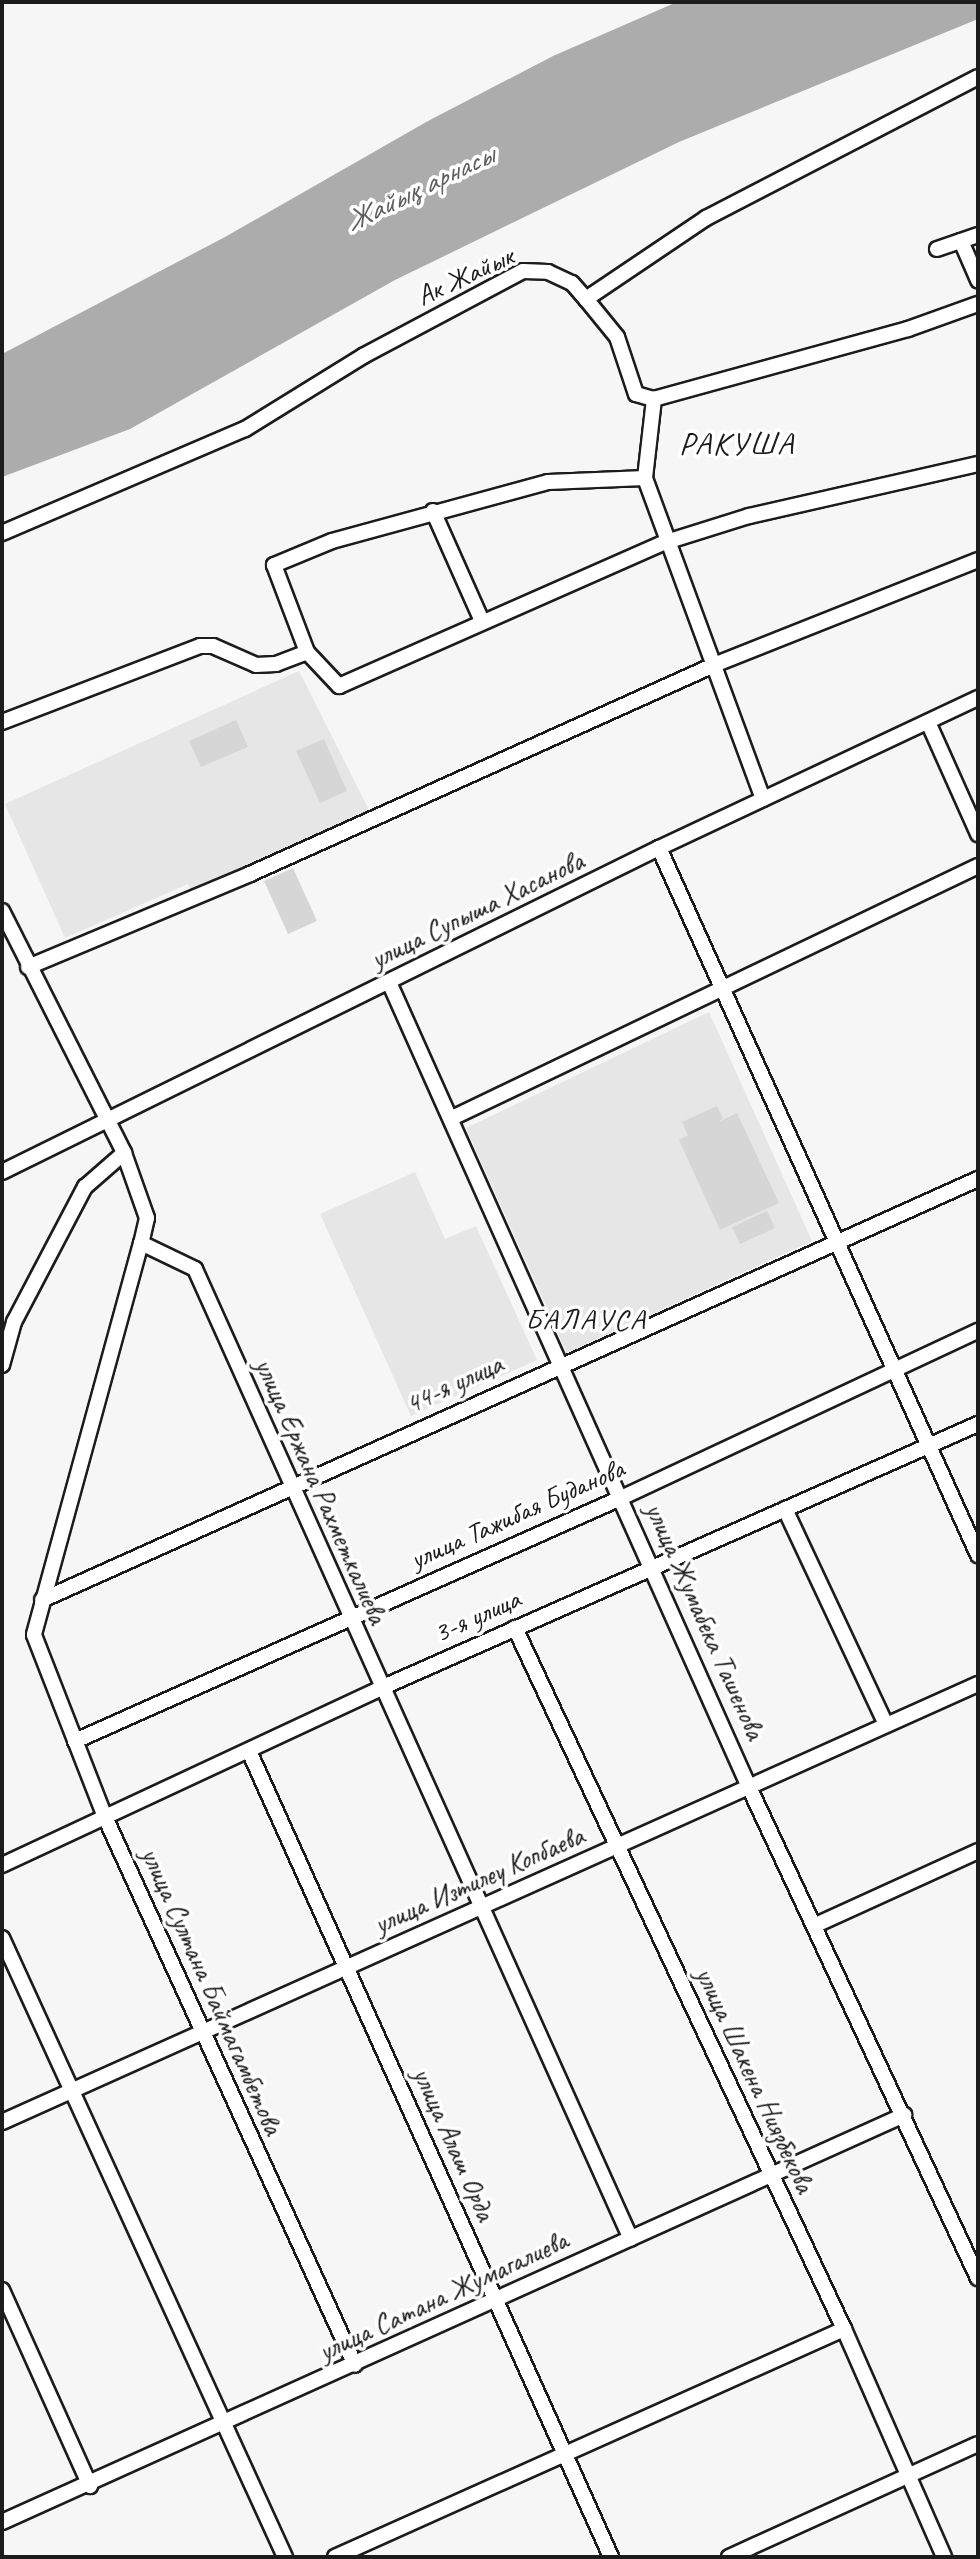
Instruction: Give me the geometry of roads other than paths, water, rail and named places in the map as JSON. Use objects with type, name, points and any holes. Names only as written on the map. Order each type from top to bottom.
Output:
[{"type":"street","points":[[586,299],[706,218],[978,77]]},
{"type":"street","points":[[937,249],[978,235]]},
{"type":"street","points":[[961,241],[978,280]]},
{"type":"street","name":"Ак Жайык","points":[[2,533],[245,429],[363,356],[523,271],[548,272],[572,283],[617,337],[636,394],[654,399]]},
{"type":"street","points":[[763,799],[645,478],[648,418],[654,399],[908,329],[978,304]]},
{"type":"street","points":[[645,478],[548,482],[332,541],[274,565],[307,652],[339,686],[666,542],[749,516],[978,464]]},
{"type":"street","points":[[433,511],[482,621]]},
{"type":"street","points":[[28,967],[250,874],[714,665],[978,560]]},
{"type":"street","points":[[2,722],[200,646],[213,646],[256,665],[276,664],[307,652]]},
{"type":"street","name":"улица Супыша Хасанова","points":[[2,1172],[659,848],[978,698]]},
{"type":"street","points":[[928,722],[978,834]]},
{"type":"street","points":[[659,848],[834,1243],[978,1555]]},
{"type":"street","points":[[452,1118],[978,866]]},
{"type":"street","points":[[4,920],[124,1153],[147,1218],[42,1600]]},
{"type":"street","name":"улица Жумабека Ташенова","points":[[389,982],[559,1364],[623,1497],[749,1787],[818,1924],[978,2278]]},
{"type":"street","points":[[2,1365],[8,1325],[85,1187],[124,1153]]},
{"type":"street","name":"44-я улица","points":[[42,1600],[293,1489],[559,1364],[978,1179]]},
{"type":"street","name":"улица Ержана Рахметкалиева","points":[[141,1243],[195,1269],[479,1908],[631,2239]]},
{"type":"street","name":"улица Тажибая Буданова","points":[[75,1741],[348,1616],[623,1497],[978,1331]]},
{"type":"street","name":"3-я улица","points":[[2,1865],[381,1688],[978,1424]]},
{"type":"street","points":[[785,1509],[886,1725]]},
{"type":"street","name":"улица Султана Баймагамбетова","points":[[42,1600],[34,1635],[105,1817],[355,2365]]},
{"type":"street","name":"улица Шакена Ниязбекова","points":[[515,1628],[844,2329],[944,2557]]},
{"type":"street","name":"улица Изтилеу Копбаева","points":[[2,2122],[978,1684]]},
{"type":"street","name":"улица Алаш Орда","points":[[249,1751],[611,2557]]},
{"type":"street","points":[[818,1924],[978,1851]]},
{"type":"street","points":[[2,1938],[227,2423],[285,2557]]},
{"type":"street","name":"улица Сатана Жумагалиева","points":[[2,2522],[90,2486],[904,2115]]},
{"type":"street","points":[[2,2290],[90,2486]]},
{"type":"street","points":[[335,2557],[844,2329]]},
{"type":"street","points":[[729,2557],[978,2444]]},
{"type":"water","name":"Жайық арнасы","points":[[677,2],[978,2],[978,19],[679,142],[395,280],[130,429],[2,477],[2,354],[225,237],[428,121],[553,56]]},
{"type":"district","name":"РАКУША","points":[[737,444]]},
{"type":"district","name":"БАЛАУСА","points":[[586,1319]]}]
